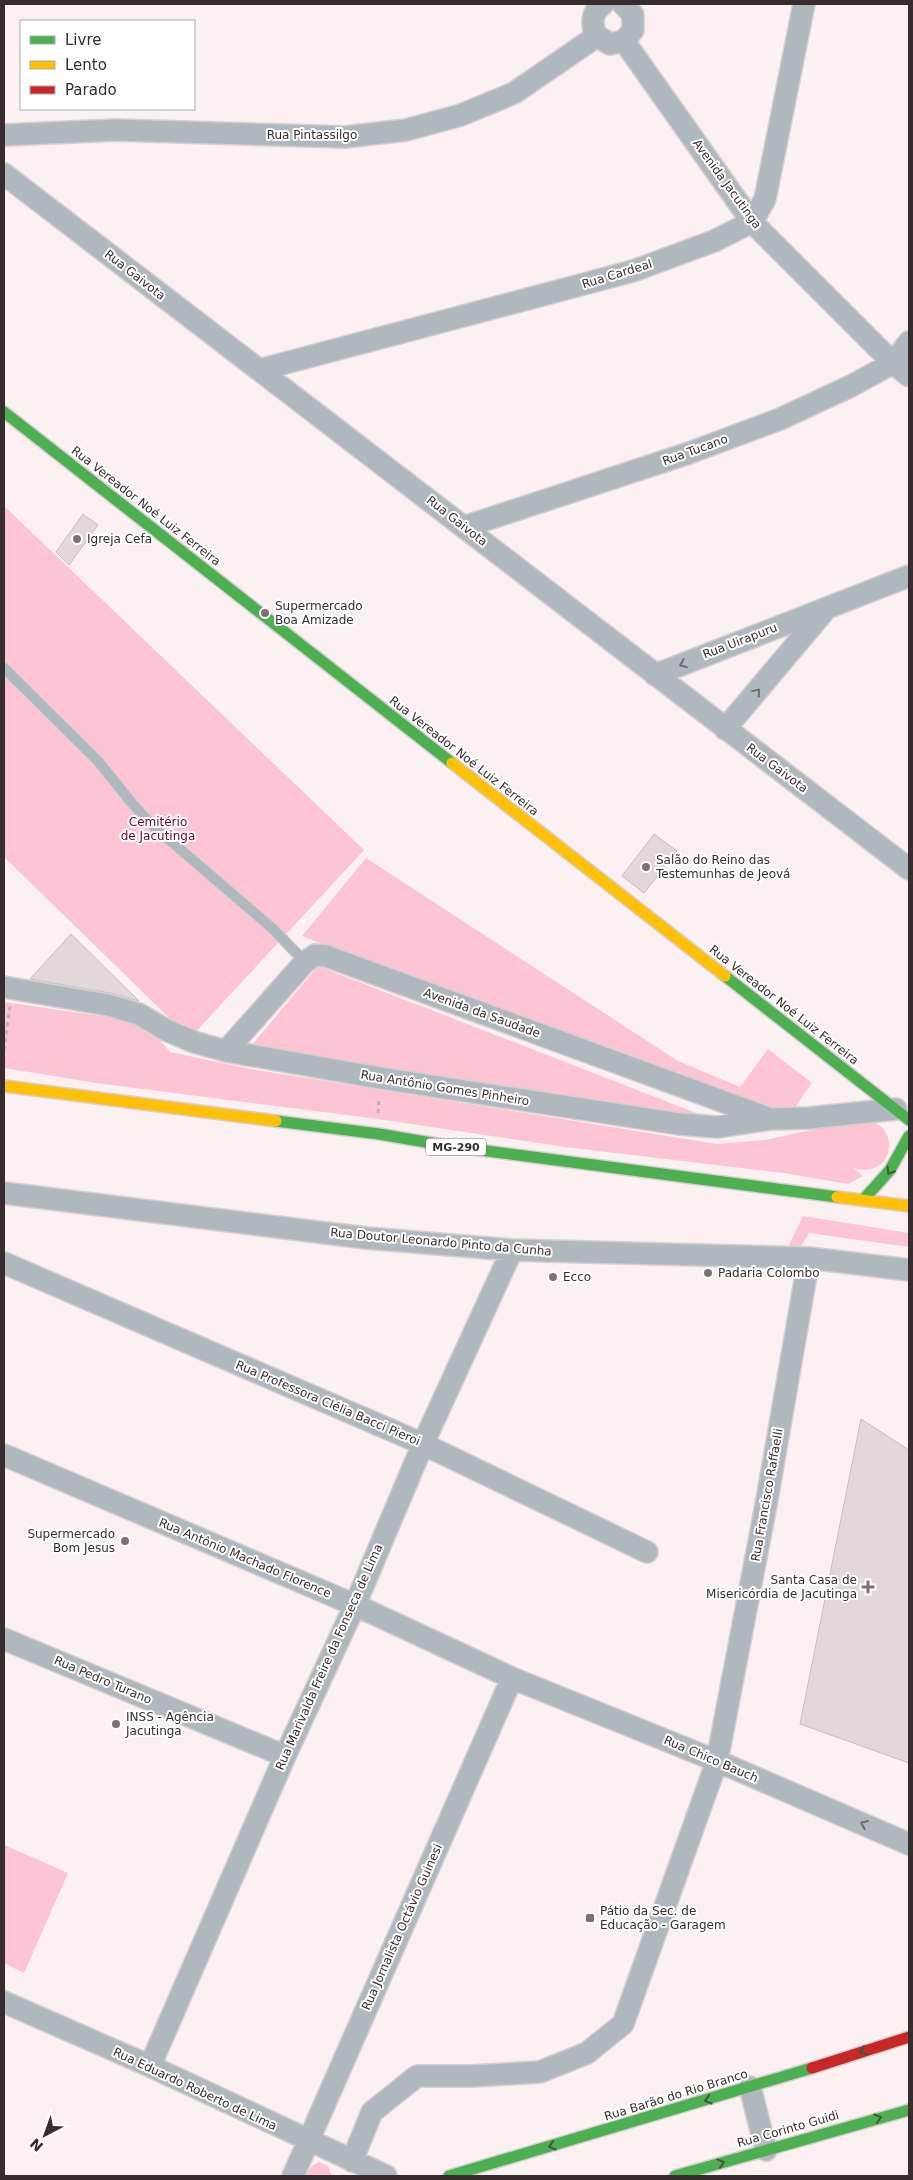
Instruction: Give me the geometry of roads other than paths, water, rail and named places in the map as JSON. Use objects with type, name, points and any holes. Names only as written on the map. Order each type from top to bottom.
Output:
[{"type":"main road","name":"Rua Vereador Noé Luiz Ferreira","points":[[4,412],[518,816],[903,1115]]},
{"type":"main road","name":"MG-290","points":[[4,1086],[379,1134],[449,1146],[909,1206]]},
{"type":"main road","points":[[864,1200],[888,1175],[909,1136]]},
{"type":"main road","name":"Rua Barão do Rio Branco","points":[[449,2176],[750,2087],[909,2037]]},
{"type":"main road","name":"Rua Corinto Guidi","points":[[674,2176],[909,2110]]},
{"type":"street","points":[[604,4],[593,15],[593,30],[597,36],[610,44],[624,41],[630,36],[635,22],[630,9],[623,4]]},
{"type":"street","points":[[752,222],[765,200],[804,4]]},
{"type":"street","name":"Rua Pintassilgo","points":[[4,135],[116,130],[345,137],[406,130],[461,115],[514,93],[597,36]]},
{"type":"street","name":"Avenida Jacutinga","points":[[624,41],[752,222],[892,363],[909,376]]},
{"type":"street","name":"Rua Gaivota","points":[[4,174],[725,729],[905,859]]},
{"type":"street","name":"Rua Cardeal","points":[[259,370],[633,271],[714,241],[752,222]]},
{"type":"street","name":"Rua Tucano","points":[[464,527],[689,453],[780,419],[851,386],[892,363],[909,342]]},
{"type":"street","name":"Rua Uirapuru","points":[[655,675],[909,576]]},
{"type":"street","name":"Rua Uirapuru","points":[[725,729],[827,609]]},
{"type":"street","name":"Avenida da Saudade","points":[[305,962],[315,956],[326,956],[771,1119]]},
{"type":"street","points":[[226,1052],[305,962]]},
{"type":"street","name":"Rua Antônio Gomes Pinheiro","points":[[7,985],[108,1005],[139,1014],[166,1030],[194,1042],[226,1052],[380,1078],[679,1124],[718,1126],[771,1119],[903,1115]]},
{"type":"street","name":"Rua Doutor Leonardo Pinto da Cunha","points":[[4,1193],[366,1238],[512,1250],[809,1258],[909,1270]]},
{"type":"street","name":"Rua Marivalda Freire da Fonseca de Lima","points":[[150,2066],[285,1756],[354,1605],[423,1444],[512,1250]]},
{"type":"street","name":"Rua Francisco Raffaelli","points":[[352,2161],[372,2112],[417,2076],[472,2076],[540,2072],[587,2053],[623,2024],[717,1761],[766,1505],[809,1258]]},
{"type":"street","name":"Rua Professora Clélia Bacci Pieroi","points":[[4,1263],[423,1444],[647,1552]]},
{"type":"street","name":"Rua Antônio Machado Florence","points":[[4,1455],[354,1605],[512,1678]]},
{"type":"street","name":"Rua Pedro Turano","points":[[4,1639],[285,1756]]},
{"type":"street","name":"Rua Chico Bauch","points":[[512,1678],[717,1761],[909,1844]]},
{"type":"street","name":"Rua Jornalista Octávio Guinesi","points":[[293,2176],[512,1678]]},
{"type":"street","name":"Rua Eduardo Roberto de Lima","points":[[4,2002],[150,2066],[307,2141],[386,2176]]},
{"type":"street","points":[[750,2087],[766,2150]]},
{"type":"lane","points":[[4,668],[98,761],[130,802],[152,824],[272,928],[305,962]]},
{"type":"place","name":"Igreja Cefa","points":[[77,539]]},
{"type":"place","name":"Supermercado Boa Amizade","points":[[265,613]]},
{"type":"place","name":"Salão do Reino das Testemunhas de Jeová","points":[[646,867]]},
{"type":"place","name":"Padaria Colombo","points":[[708,1273]]},
{"type":"place","name":"Ecco","points":[[553,1277]]},
{"type":"place","name":"Supermercado Bom Jesus","points":[[125,1541]]},
{"type":"place","name":"Santa Casa de Misericórdia de Jacutinga","points":[[868,1587]]},
{"type":"place","name":"INSS - Agência Jacutinga","points":[[116,1724]]},
{"type":"place","name":"Pátio da Sec. de Educação - Garagem","points":[[590,1918]]},
{"type":"park label","name":"Cemitério de Jacutinga","points":[[158,829]]}]
